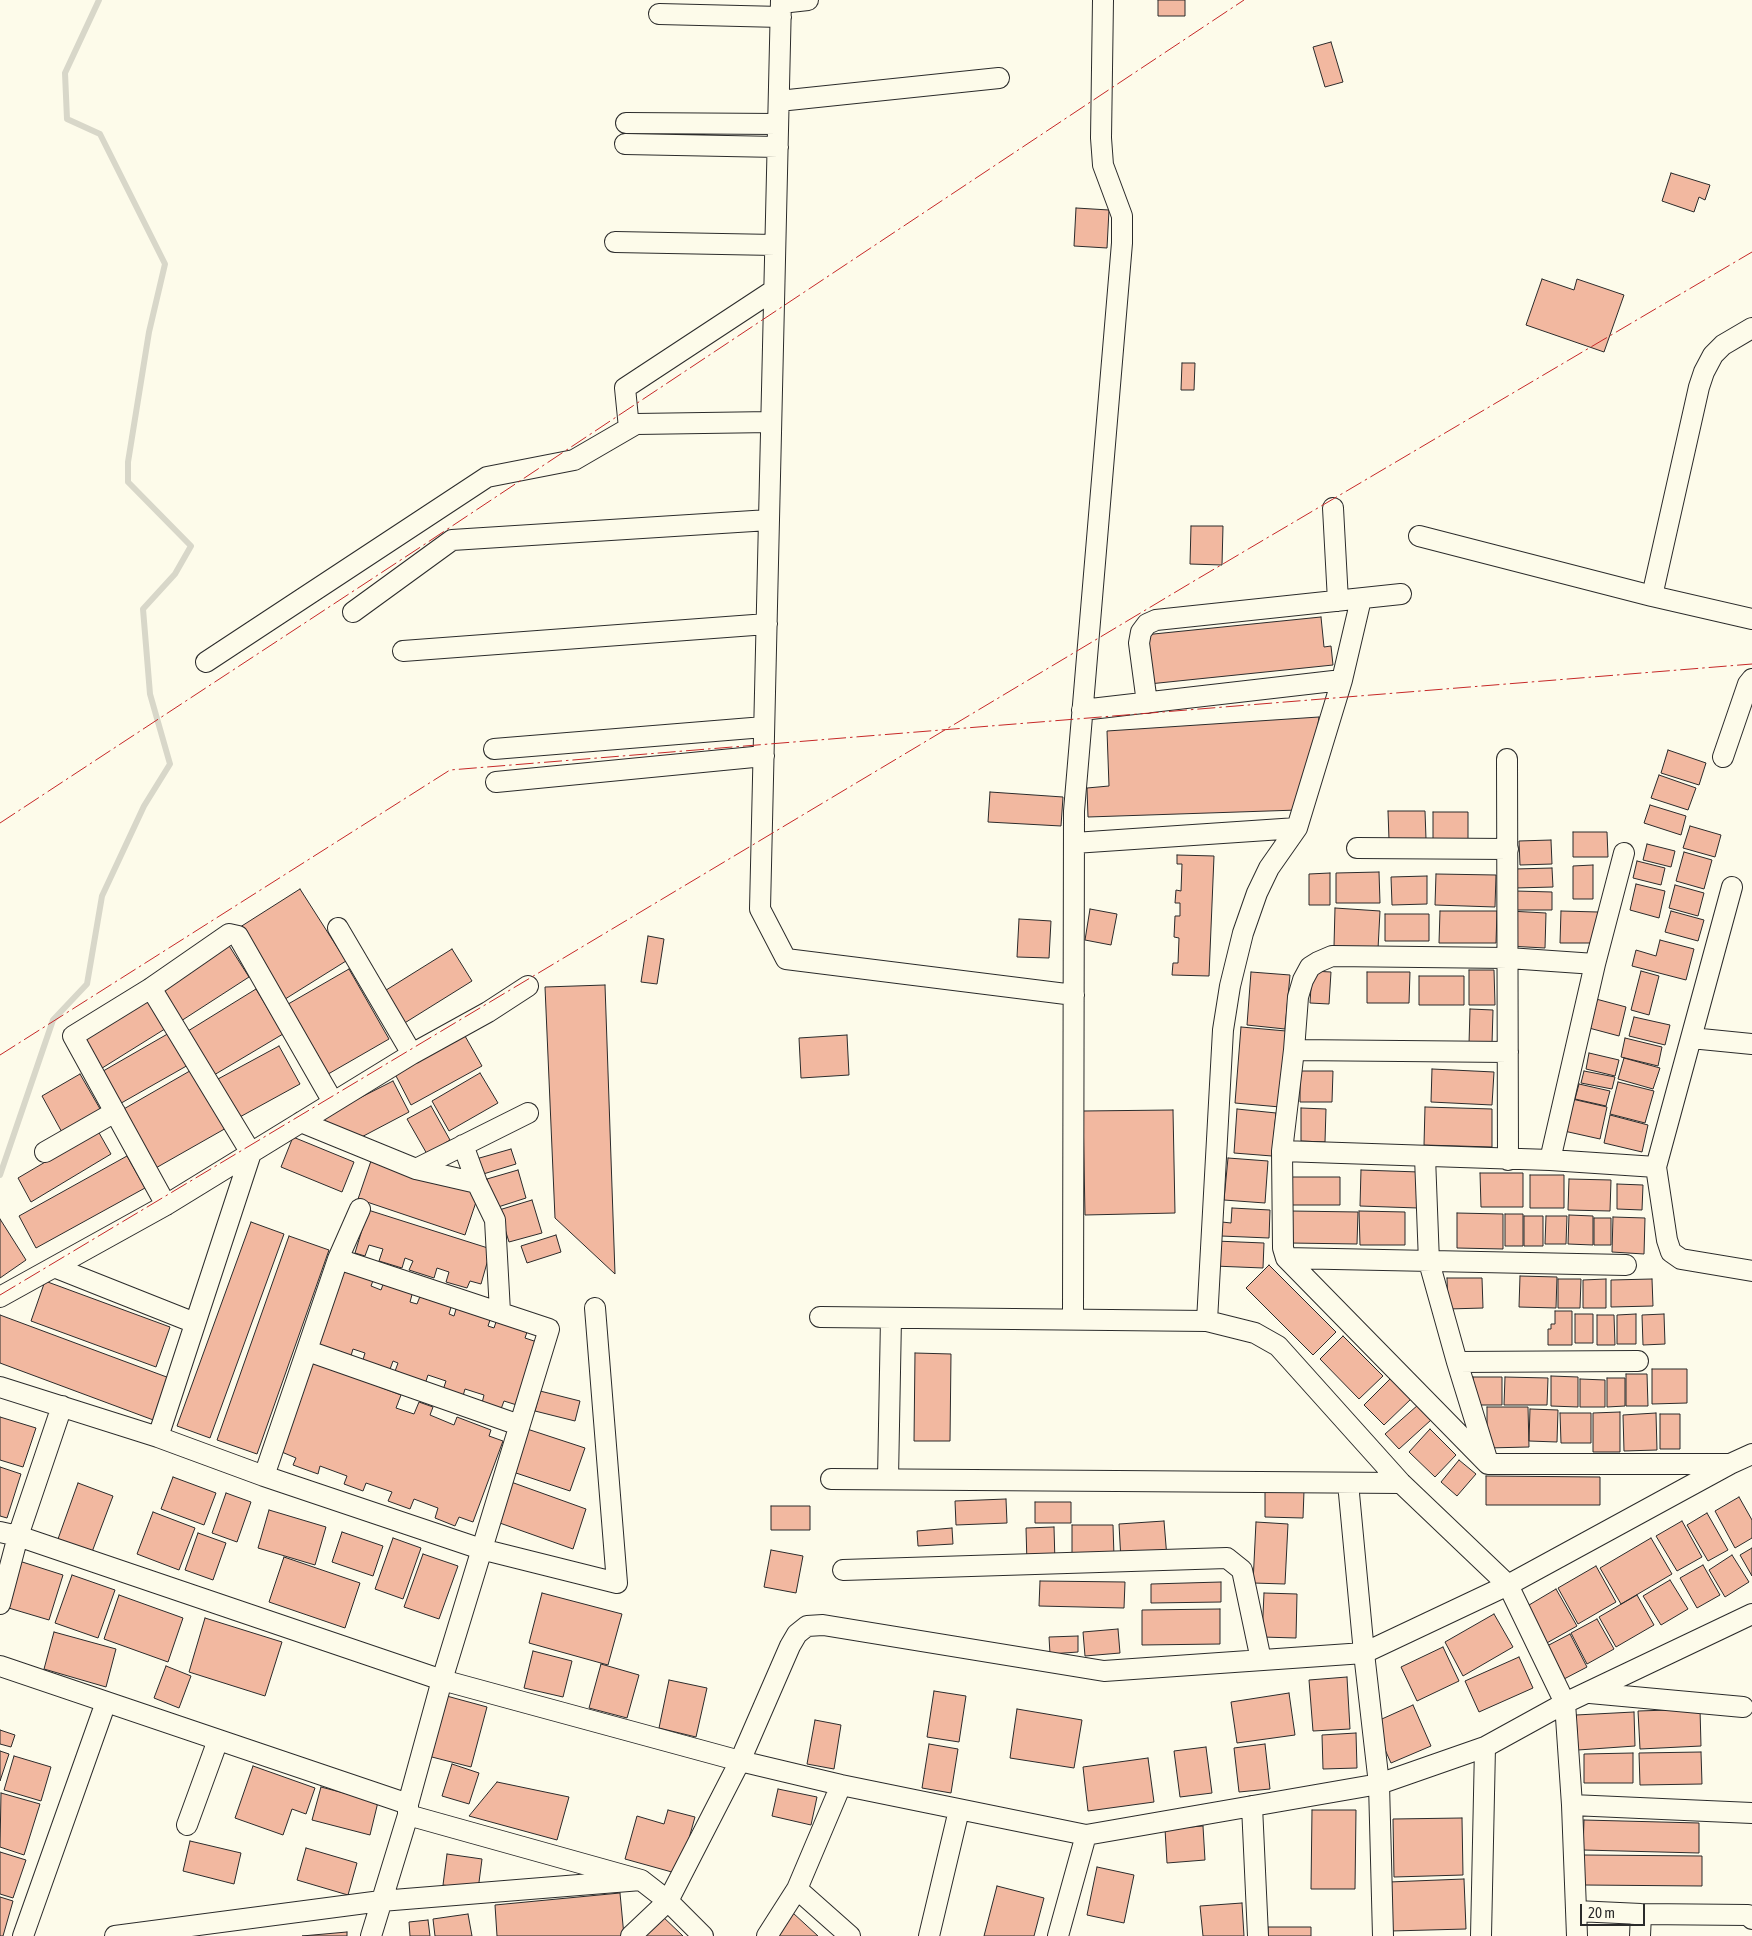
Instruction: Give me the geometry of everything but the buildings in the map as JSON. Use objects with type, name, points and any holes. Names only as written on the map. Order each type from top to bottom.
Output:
[{"type":"street","points":[[659,14],[781,7],[808,0]]},
{"type":"street","points":[[1073,1319],[1074,811],[1122,243],[1122,216],[1103,165],[1101,138],[1103,0]]},
{"type":"street","points":[[781,7],[760,910],[786,959],[1074,995]]},
{"type":"street","points":[[779,102],[999,78]]},
{"type":"street","points":[[626,123],[778,124]]},
{"type":"street","points":[[624,144],[778,148]]},
{"type":"street","points":[[616,242],[776,245]]},
{"type":"street","points":[[629,428],[625,388],[774,290]]},
{"type":"street","points":[[1652,596],[1704,372],[1713,355],[1723,344],[1752,328]]},
{"type":"street","points":[[206,662],[487,477],[574,460],[636,424],[771,422]]},
{"type":"street","points":[[1333,508],[1338,601]]},
{"type":"street","points":[[352,612],[452,540],[769,520]]},
{"type":"street","points":[[1419,536],[1652,596],[1752,619]]},
{"type":"street","points":[[1147,703],[1140,643],[1141,632],[1147,624],[1156,620],[1401,594]]},
{"type":"street","points":[[1207,1321],[1223,1030],[1230,986],[1243,933],[1257,892],[1269,868],[1297,828],[1342,680],[1361,599]]},
{"type":"street","points":[[403,651],[767,624]]},
{"type":"street","points":[[1723,757],[1748,684],[1752,679]]},
{"type":"street","points":[[1082,710],[1342,680]]},
{"type":"street","points":[[494,750],[764,727]]},
{"type":"street","points":[[496,782],[764,756]]},
{"type":"street","points":[[1508,758],[1508,1160]]},
{"type":"street","points":[[1074,843],[1297,828]]},
{"type":"street","points":[[1357,848],[1508,850]]},
{"type":"street","points":[[1550,1160],[1624,853]]},
{"type":"street","points":[[1732,886],[1656,1166],[1667,1240],[1671,1252],[1681,1259],[1752,1271]]},
{"type":"street","points":[[338,928],[412,1054]]},
{"type":"street","points":[[166,1205],[73,1036],[151,988],[229,934],[238,936],[333,1102]]},
{"type":"street","points":[[1596,964],[1508,958],[1332,956],[1310,967],[1303,980],[1298,997],[1282,1151],[1283,1248],[1286,1258],[1488,1464],[1730,1464]]},
{"type":"street","points":[[0,1297],[166,1205],[412,1054],[488,1012],[528,986]]},
{"type":"street","points":[[151,988],[251,1153],[158,1437]]},
{"type":"street","points":[[1690,1038],[1752,1044]]},
{"type":"street","points":[[1294,1050],[1508,1052]]},
{"type":"street","points":[[45,1152],[115,1112]]},
{"type":"street","points":[[416,1169],[528,1112]]},
{"type":"street","points":[[301,1122],[416,1169],[477,1184]]},
{"type":"street","points":[[464,1145],[477,1184],[495,1220],[500,1312]]},
{"type":"street","points":[[1282,1151],[1550,1160],[1656,1166]]},
{"type":"street","points":[[1425,1157],[1429,1262],[1488,1464]]},
{"type":"street","points":[[264,1476],[338,1259],[360,1209]]},
{"type":"street","points":[[1286,1258],[1626,1265]]},
{"type":"street","points":[[338,1259],[549,1329],[480,1549],[371,1936]]},
{"type":"street","points":[[54,1267],[195,1323]]},
{"type":"street","points":[[0,1386],[158,1437],[264,1476],[480,1549],[617,1583],[596,1308]]},
{"type":"street","points":[[820,1317],[1207,1321],[1255,1333],[1278,1346],[1401,1483],[1508,1585],[1566,1703],[1577,1936]]},
{"type":"street","points":[[888,1480],[891,1318]]},
{"type":"street","points":[[308,1351],[519,1425]]},
{"type":"street","points":[[1457,1362],[1638,1361]]},
{"type":"street","points":[[0,1604],[9,1534],[62,1406]]},
{"type":"street","points":[[631,1936],[668,1901],[740,1761],[790,1646],[797,1634],[807,1626],[823,1625],[1104,1671],[1364,1653],[1508,1585],[1730,1464],[1752,1454]]},
{"type":"street","points":[[831,1479],[1401,1483]]},
{"type":"street","points":[[1348,1483],[1364,1653],[1379,1784],[1383,1936]]},
{"type":"street","points":[[9,1534],[442,1680],[740,1761],[841,1785],[1086,1835],[1379,1784],[1485,1747],[1566,1703],[1752,1614]]},
{"type":"street","points":[[843,1570],[1227,1558],[1242,1570],[1261,1660]]},
{"type":"street","points":[[0,1666],[218,1740],[408,1810],[641,1880],[668,1901],[703,1936]]},
{"type":"street","points":[[1590,1693],[1743,1707]]},
{"type":"street","points":[[23,1936],[106,1702]]},
{"type":"street","points":[[187,1825],[218,1740]]},
{"type":"street","points":[[1481,1936],[1485,1747]]},
{"type":"street","points":[[767,1936],[797,1889],[841,1785]]},
{"type":"street","points":[[1572,1805],[1752,1813]]},
{"type":"street","points":[[1252,1806],[1258,1936]]},
{"type":"street","points":[[929,1936],[960,1810]]},
{"type":"street","points":[[1062,1935],[1086,1835]]},
{"type":"street","points":[[115,1936],[381,1901],[641,1880]]},
{"type":"street","points":[[797,1889],[850,1936]]},
{"type":"street","points":[[1576,1912],[1641,1914],[1751,1912]]},
{"type":"street","points":[[1640,1936],[1641,1914]]},
{"type":"waterway","points":[[0,1175],[53,1020],[87,984],[102,896],[144,806],[170,764],[150,694],[143,609],[175,574],[191,546],[128,482],[128,462],[149,332],[165,264],[100,134],[67,119],[65,73],[99,0]]},
{"type":"power","points":[[0,823],[419,548],[1244,0]]},
{"type":"power","points":[[0,1295],[1194,581],[1752,252]]},
{"type":"power","points":[[0,1055],[450,770],[1752,664]]}]
